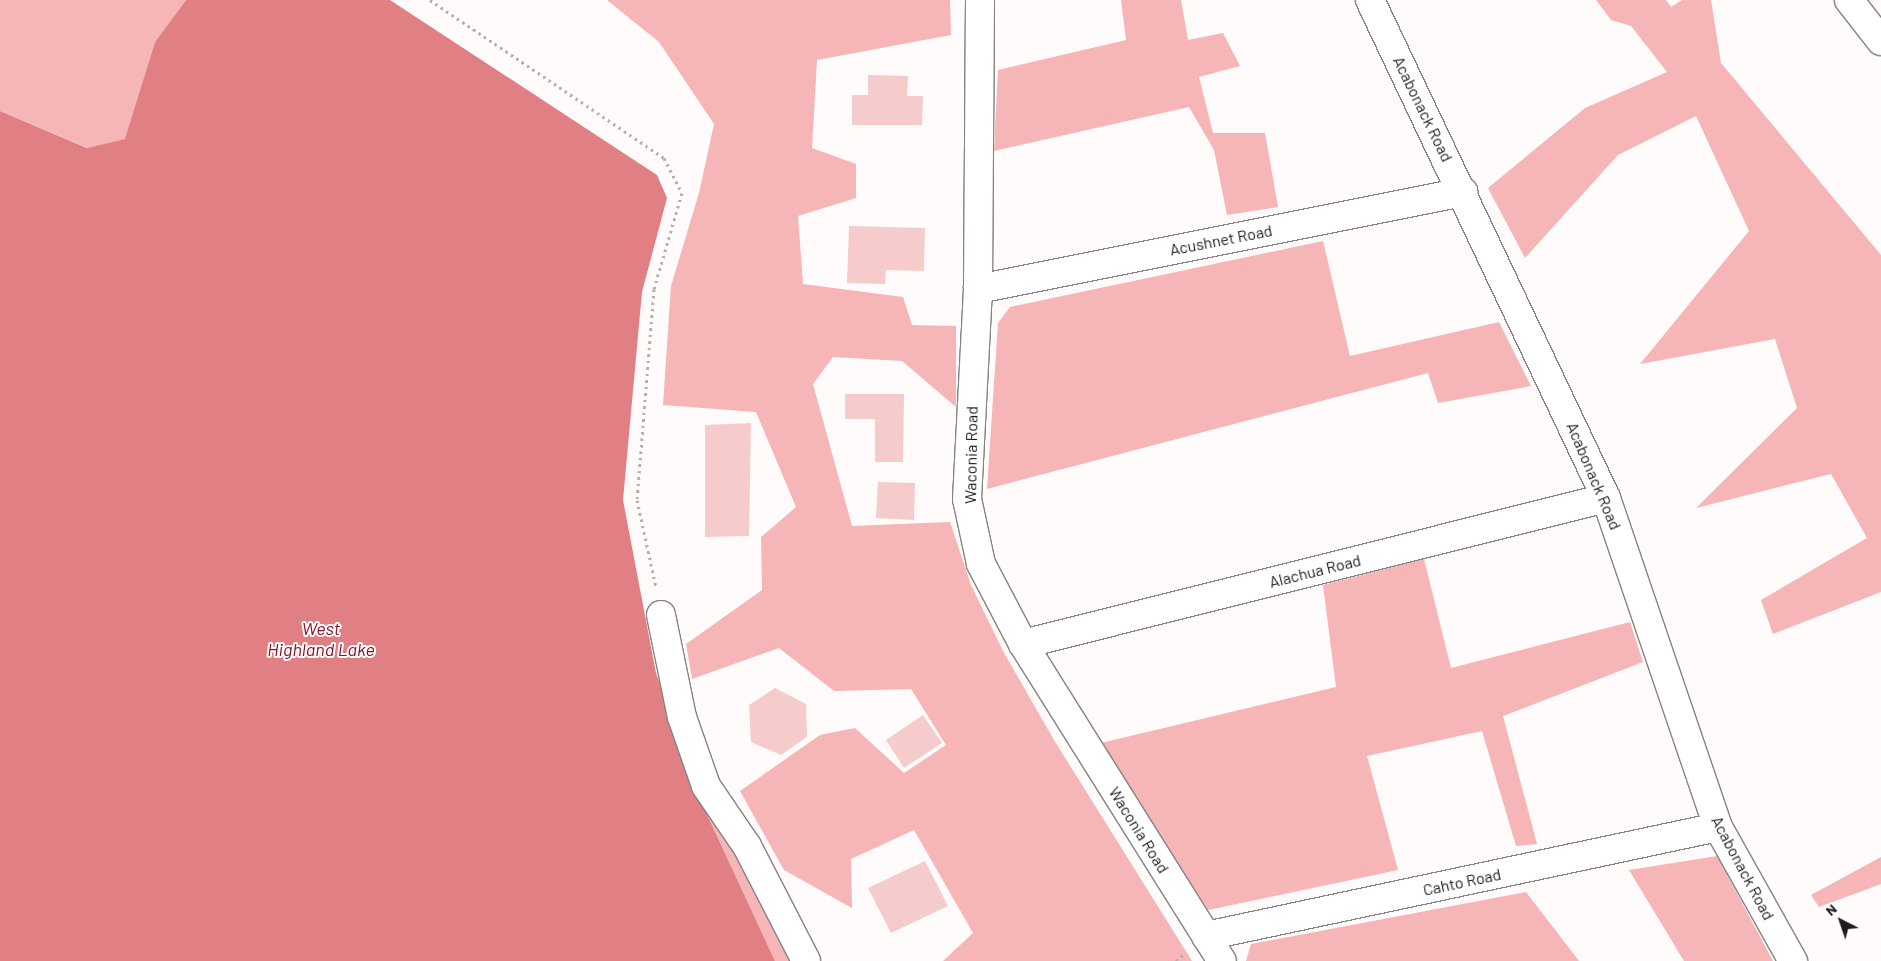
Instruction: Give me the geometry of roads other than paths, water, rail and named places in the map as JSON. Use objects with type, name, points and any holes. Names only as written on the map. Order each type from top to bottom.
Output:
[{"type":"street","name":"Waconia Road","points":[[980,0],[978,289],[967,499],[981,564],[1023,644],[1222,961]]},
{"type":"street","name":"Acabonack Road","points":[[1370,0],[1463,192],[1606,498],[1718,827],[1793,961]]},
{"type":"street","points":[[1849,0],[1881,41]]},
{"type":"street","name":"Acushnet Road","points":[[978,289],[1463,192]]},
{"type":"street","name":"Alachua Road","points":[[1023,644],[1606,498]]},
{"type":"street","points":[[661,615],[682,717],[706,786],[747,846],[806,961]]},
{"type":"street","name":"Cahto Road","points":[[1206,936],[1718,827]]},
{"type":"water","name":"West Highland Lake","points":[[186,0],[390,0],[657,175],[667,198],[642,292],[623,500],[656,673],[704,808],[775,961],[0,961],[0,111],[87,148],[125,139],[155,42]]}]
